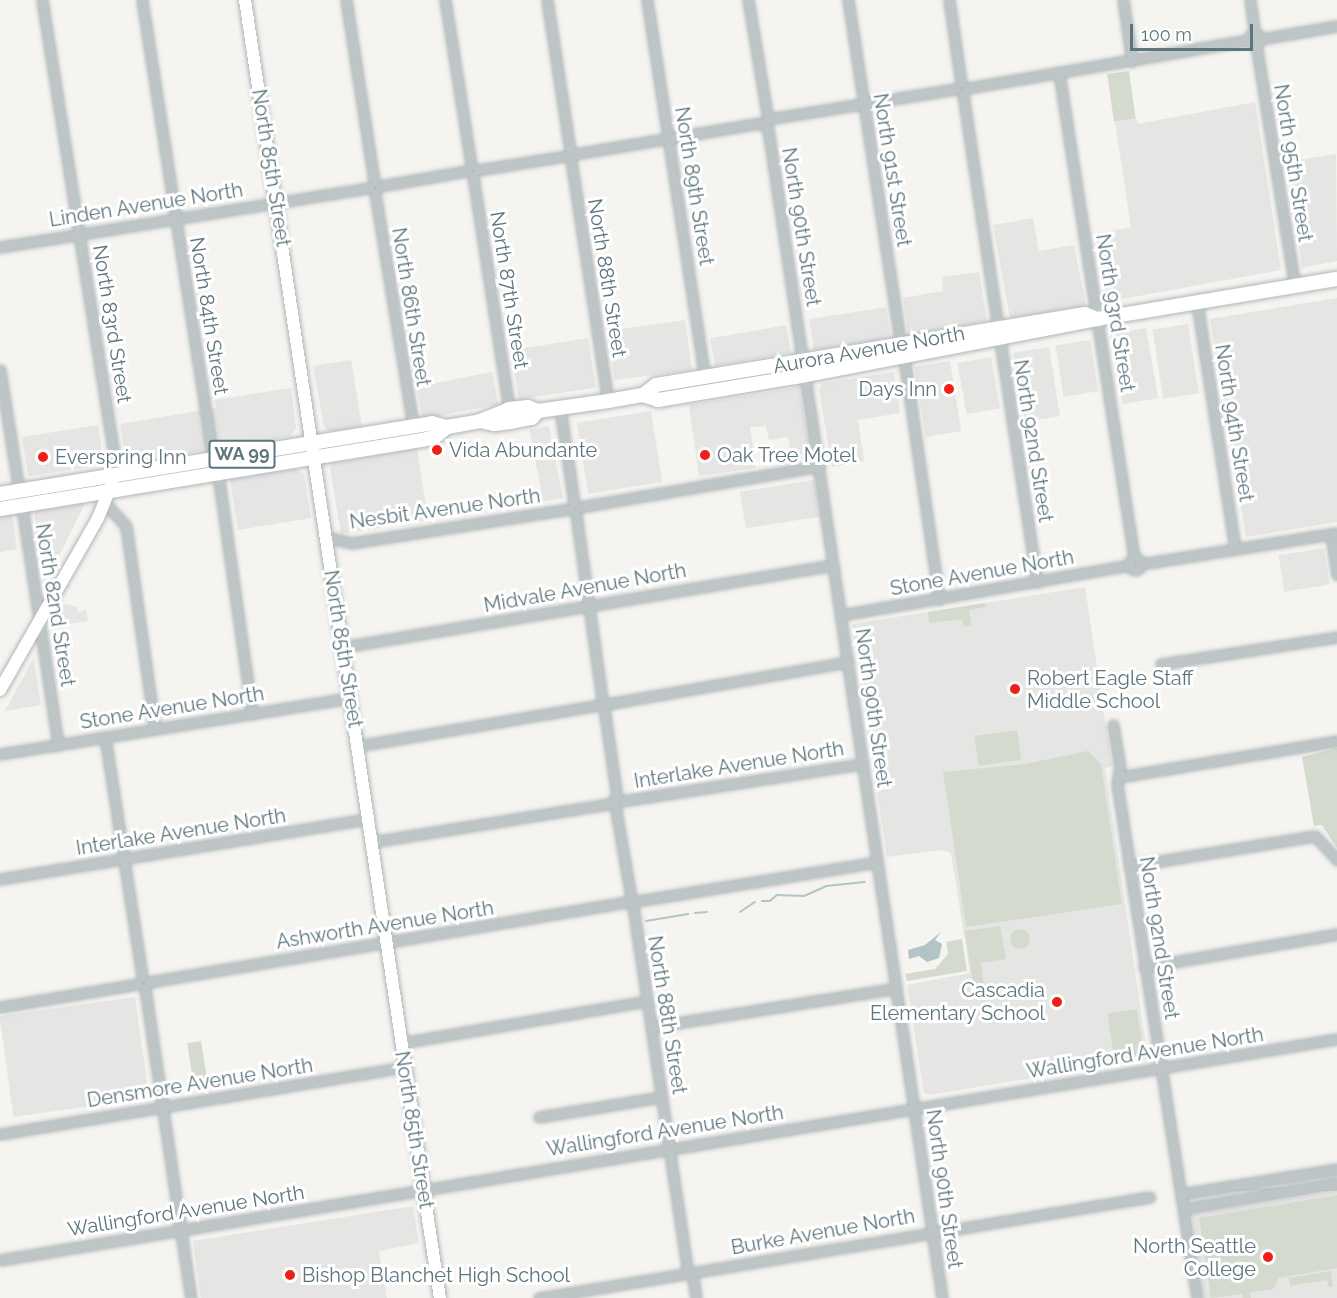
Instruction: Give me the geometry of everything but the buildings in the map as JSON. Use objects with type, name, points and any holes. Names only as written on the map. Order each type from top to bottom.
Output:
[{"type":"highway","name":"Aurora Avenue North","points":[[0,494],[113,476],[212,453],[312,442],[432,423],[447,427],[480,421],[509,409],[528,406],[538,411],[608,401],[643,395],[656,386],[804,361],[902,352],[927,354],[999,334],[1337,279]]},
{"type":"highway","name":"Aurora Avenue North","points":[[643,395],[658,400],[806,376],[902,352],[957,335],[999,334]]},
{"type":"highway","points":[[927,354],[929,348],[950,344],[957,335]]},
{"type":"highway","name":"Aurora Avenue North","points":[[480,421],[494,424],[532,418],[538,411]]},
{"type":"highway","name":"Aurora Avenue North","points":[[0,509],[108,498],[218,474],[435,437],[447,427]]},
{"type":"main road","name":"North 85th Street","points":[[245,0],[440,1298]]},
{"type":"main road","points":[[0,690],[108,498],[113,476]]},
{"type":"street","name":"North 83rd Street","points":[[42,0],[116,465],[113,476]]},
{"type":"street","name":"North 84th Street","points":[[142,0],[212,453]]},
{"type":"street","name":"North 86th Street","points":[[346,0],[413,426]]},
{"type":"street","name":"North 87th Street","points":[[445,0],[509,409]]},
{"type":"street","name":"North 88th Street","points":[[547,0],[608,401]]},
{"type":"street","name":"North 89th Street","points":[[647,0],[705,378]]},
{"type":"street","name":"North 90th Street","points":[[748,0],[820,466],[942,1298]]},
{"type":"street","name":"North 91st Street","points":[[848,0],[939,599]]},
{"type":"street","name":"North 92nd Street","points":[[949,0],[1037,582]]},
{"type":"street","points":[[1123,0],[1132,61]]},
{"type":"street","name":"North 95th Street","points":[[1250,0],[1295,287]]},
{"type":"street","name":"Linden Avenue North","points":[[0,247],[669,140],[962,88],[1337,26]]},
{"type":"street","name":"North 93rd Street","points":[[1059,73],[1135,563]]},
{"type":"street","name":"North 94th Street","points":[[1197,303],[1235,549]]},
{"type":"street","points":[[0,370],[19,491]]},
{"type":"street","name":"North 88th Street","points":[[560,408],[669,1149],[696,1298]]},
{"type":"street","name":"Nesbit Avenue North","points":[[326,537],[352,543],[820,466]]},
{"type":"street","points":[[218,474],[252,713]]},
{"type":"street","points":[[108,498],[126,526],[155,729]]},
{"type":"street","name":"North 82nd Street","points":[[22,506],[58,745]]},
{"type":"street","points":[[1334,533],[1337,575]]},
{"type":"street","name":"Stone Avenue North","points":[[841,615],[1135,563],[1334,533]]},
{"type":"street","name":"Midvale Avenue North","points":[[343,647],[833,565]]},
{"type":"street","points":[[1161,664],[1337,637]]},
{"type":"street","points":[[357,746],[848,663]]},
{"type":"street","name":"Stone Avenue North","points":[[0,754],[350,698]]},
{"type":"street","name":"North 92nd Street","points":[[1113,725],[1144,967],[1197,1298]]},
{"type":"street","points":[[105,737],[182,1229],[190,1298]]},
{"type":"street","points":[[1119,777],[1337,741]]},
{"type":"street","name":"Interlake Avenue North","points":[[371,842],[862,764]]},
{"type":"street","name":"Interlake Avenue North","points":[[0,879],[368,819]]},
{"type":"street","points":[[1130,866],[1315,836],[1337,860]]},
{"type":"street","name":"Ashworth Avenue North","points":[[0,1007],[877,862]]},
{"type":"street","points":[[1144,967],[1337,934]]},
{"type":"street","points":[[651,1027],[896,988]]},
{"type":"street","points":[[401,1042],[647,1000]]},
{"type":"street","name":"Wallingford Avenue North","points":[[0,1260],[1337,1040]]},
{"type":"street","name":"Densmore Avenue North","points":[[0,1134],[405,1067]]},
{"type":"street","points":[[539,1117],[662,1097]]},
{"type":"street","points":[[1181,1194],[1337,1169]]},
{"type":"street","points":[[1183,1209],[1337,1183]]},
{"type":"street","name":"Burke Avenue North","points":[[539,1298],[1150,1197]]},
{"type":"shaded area","points":[[1129,71],[1136,119],[1114,122],[1107,74]]},
{"type":"shaded area","points":[[1255,102],[1281,270],[1106,302],[1096,234],[1131,227],[1115,122],[1136,118],[1138,124]]},
{"type":"shaded area","points":[[1336,154],[1337,261],[1302,268],[1287,162]]},
{"type":"shaded area","points":[[1033,218],[1039,251],[1074,245],[1086,306],[1010,318],[993,225]]},
{"type":"shaded area","points":[[979,272],[987,321],[908,335],[903,298],[943,291],[942,277]]},
{"type":"shaded area","points":[[1337,298],[1337,522],[1246,537],[1210,319]]},
{"type":"shaded area","points":[[886,307],[891,338],[814,350],[809,319]]},
{"type":"shaded area","points":[[685,320],[692,370],[615,380],[608,331]]},
{"type":"shaded area","points":[[1188,324],[1199,393],[1163,399],[1152,330]]},
{"type":"shaded area","points":[[786,325],[791,353],[715,366],[710,338]]},
{"type":"shaded area","points":[[1146,328],[1158,398],[1123,404],[1111,334]]},
{"type":"shaded area","points":[[588,338],[596,387],[519,400],[511,350]]},
{"type":"shaded area","points":[[1090,340],[1098,391],[1064,397],[1055,345]]},
{"type":"shaded area","points":[[1049,347],[1060,416],[1024,422],[1013,353]]},
{"type":"shaded area","points":[[991,357],[1000,408],[967,414],[958,363]]},
{"type":"shaded area","points":[[351,360],[362,427],[328,431],[324,427],[313,366]]},
{"type":"shaded area","points":[[950,361],[961,431],[926,437],[914,367]]},
{"type":"shaded area","points":[[492,372],[498,404],[423,419],[416,387]]},
{"type":"shaded area","points":[[894,372],[900,413],[858,420],[864,461],[832,467],[819,389],[823,383]]},
{"type":"shaded area","points":[[799,387],[811,457],[792,461],[788,437],[769,440],[766,426],[750,427],[756,468],[699,476],[689,405]]},
{"type":"shaded area","points":[[291,388],[296,428],[291,436],[126,463],[120,424],[216,408],[215,400]]},
{"type":"shaded area","points":[[651,411],[662,482],[588,494],[577,423]]},
{"type":"shaded area","points":[[98,425],[104,465],[28,477],[22,437]]},
{"type":"shaded area","points":[[549,426],[563,498],[543,501],[529,430]]},
{"type":"shaded area","points":[[417,449],[428,520],[341,534],[330,468],[333,463]]},
{"type":"shaded area","points":[[296,469],[304,474],[311,518],[238,530],[230,480]]},
{"type":"shaded area","points":[[814,480],[820,517],[746,528],[740,492]]},
{"type":"shaded area","points":[[85,503],[60,554],[43,571],[34,511]]},
{"type":"shaded area","points":[[12,514],[17,549],[0,552],[0,516]]},
{"type":"shaded area","points":[[1324,548],[1330,585],[1284,592],[1279,555]]},
{"type":"shaded area","points":[[1085,587],[1112,766],[1105,768],[1148,1059],[929,1095],[924,1093],[907,985],[970,973],[951,853],[942,850],[887,857],[852,624]]},
{"type":"shaded area","points":[[985,603],[986,607],[969,610],[971,625],[964,627],[962,619],[929,623],[928,612]]},
{"type":"shaded area","points":[[65,604],[77,607],[78,612],[86,610],[88,621],[51,627]]},
{"type":"shaded area","points":[[34,660],[41,705],[5,711],[32,661]]},
{"type":"shaded area","points":[[1017,730],[1021,760],[979,766],[974,736]]},
{"type":"shaded area","points":[[1337,748],[1337,848],[1322,825],[1314,826],[1302,757]]},
{"type":"shaded area","points":[[1088,751],[1101,764],[1122,904],[966,927],[943,772],[1025,764]]},
{"type":"shaded area","points":[[1000,926],[1006,959],[981,963],[984,989],[974,991],[965,931]]},
{"type":"shaded area","points":[[1020,929],[1027,932],[1030,939],[1027,946],[1020,949],[1013,946],[1010,939],[1013,932]]},
{"type":"shaded area","points":[[941,932],[935,940],[942,944],[939,958],[927,962],[919,956],[909,959],[908,950],[925,945]]},
{"type":"shaded area","points":[[962,939],[967,971],[907,981],[905,974],[935,969],[948,954],[946,942]]},
{"type":"shaded area","points":[[135,997],[149,1098],[14,1117],[0,1016]]},
{"type":"shaded area","points":[[1137,1009],[1144,1055],[1115,1060],[1107,1014]]},
{"type":"shaded area","points":[[201,1041],[208,1083],[194,1086],[187,1043]]},
{"type":"shaded area","points":[[1196,1188],[1337,1188],[1337,1191],[1196,1191]]},
{"type":"shaded area","name":"North Seattle College","points":[[1337,1191],[1337,1298],[1204,1298],[1192,1215]]},
{"type":"shaded area","name":"North Seattle College","points":[[1337,1195],[1337,1268],[1279,1278],[1273,1289],[1250,1292],[1251,1298],[1243,1298],[1242,1294],[1211,1298],[1199,1218]]},
{"type":"shaded area","name":"Bishop Blanchet High School","points":[[413,1206],[419,1243],[379,1251],[387,1298],[201,1298],[193,1241]]},
{"type":"shaded area","points":[[1331,1271],[1333,1286],[1328,1287],[1327,1280],[1290,1286],[1289,1278]]},
{"type":"waterway","points":[[762,901],[770,901],[777,895],[804,896],[826,886],[865,882]]},
{"type":"waterway","points":[[740,912],[755,902]]},
{"type":"waterway","points":[[695,913],[707,912]]},
{"type":"waterway","points":[[646,921],[688,914]]},
{"type":"place","name":"Days Inn","points":[[949,389]]},
{"type":"place","name":"Vida Abundante","points":[[437,450]]},
{"type":"place","name":"Oak Tree Motel","points":[[705,455]]},
{"type":"place","name":"Everspring Inn","points":[[43,457]]},
{"type":"place","name":"Robert Eagle Staff Middle School","points":[[1015,689]]},
{"type":"place","name":"Cascadia Elementary School","points":[[1057,1002]]},
{"type":"place","name":"North Seattle College","points":[[1268,1257]]},
{"type":"place","name":"Bishop Blanchet High School","points":[[290,1275]]}]
